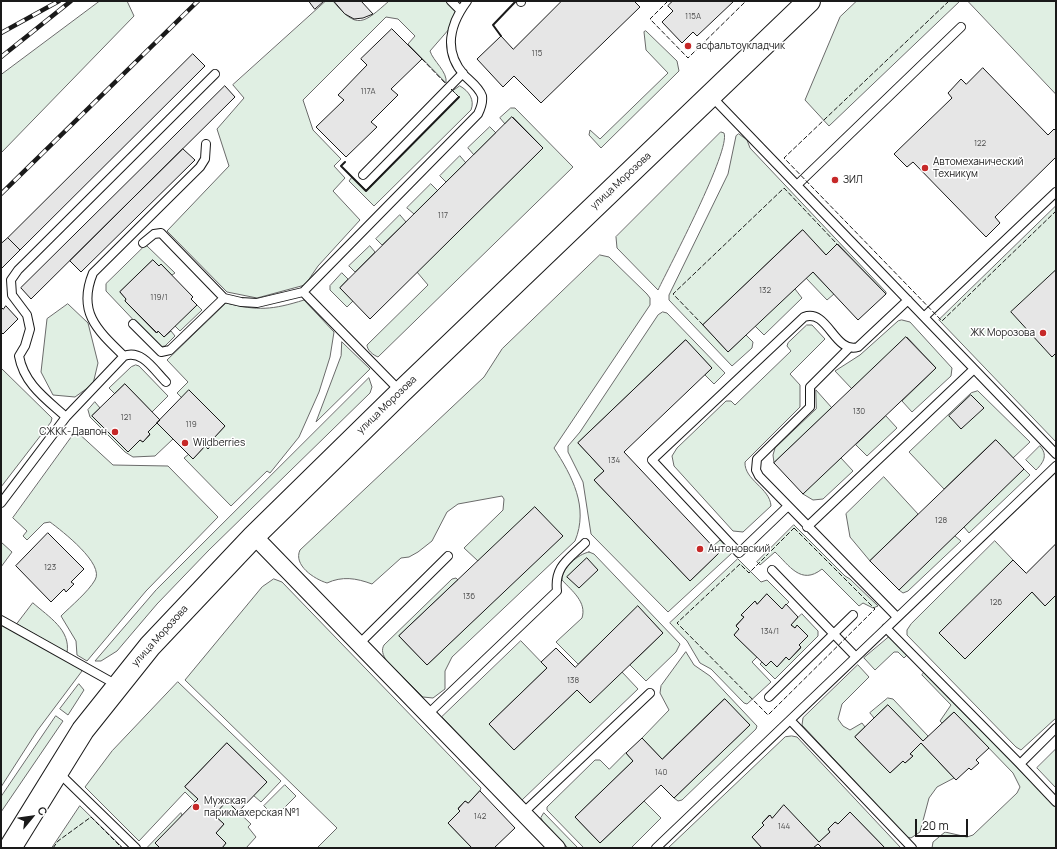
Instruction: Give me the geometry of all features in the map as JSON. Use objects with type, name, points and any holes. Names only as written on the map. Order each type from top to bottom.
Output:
[{"type":"main road","name":"улица Морозова","points":[[10,848],[83,730],[150,646],[254,536],[401,392],[809,1]]},
{"type":"street","points":[[254,536],[557,848]]},
{"type":"lane","points":[[451,1],[460,10]]},
{"type":"lane","points":[[143,243],[154,234],[161,234],[224,298],[241,302],[257,303],[303,292],[478,114],[482,106],[482,96],[477,88],[463,73],[454,59],[451,42],[453,25],[460,10],[467,1]]},
{"type":"lane","points":[[797,185],[961,27]]},
{"type":"lane","points":[[363,174],[463,73]]},
{"type":"lane","points":[[66,417],[32,386],[22,370],[19,356],[25,346],[30,328],[27,315],[12,295],[11,280],[18,270],[215,74]]},
{"type":"lane","points":[[711,96],[1056,454]]},
{"type":"lane","points":[[124,356],[100,333],[92,320],[87,307],[87,287],[92,273],[200,167],[205,159],[206,144]]},
{"type":"lane","points":[[924,317],[1056,192]]},
{"type":"lane","points":[[303,292],[401,392]]},
{"type":"lane","points":[[133,324],[161,352],[165,352],[170,350],[224,298]]},
{"type":"lane","points":[[897,617],[787,507],[759,476],[756,470],[756,463],[757,459],[810,407],[810,387],[849,348],[858,346],[908,300]]},
{"type":"lane","points":[[787,507],[739,553],[652,460],[804,317],[809,316],[819,318],[844,346],[849,348]]},
{"type":"lane","points":[[1,503],[66,417],[124,356],[131,353],[139,354],[166,382]]},
{"type":"lane","points":[[808,527],[974,369]]},
{"type":"lane","points":[[656,848],[1056,466]]},
{"type":"lane","points":[[427,715],[557,591],[556,576],[560,568],[585,543]]},
{"type":"lane","points":[[359,644],[448,556]]},
{"type":"lane","points":[[772,570],[856,656]]},
{"type":"lane","points":[[768,697],[853,615]]},
{"type":"lane","points":[[1,620],[118,685]]},
{"type":"lane","points":[[886,628],[1056,802]]},
{"type":"lane","points":[[523,813],[650,693]]},
{"type":"lane","points":[[790,720],[912,848]]},
{"type":"lane","points":[[1020,764],[1056,728]]},
{"type":"lane","points":[[57,771],[136,848]]},
{"type":"green space","points":[[100,1],[127,1],[134,16],[1,153],[1,75]]},
{"type":"green space","points":[[326,1],[333,1],[348,16],[354,20],[360,20],[366,19],[373,15],[389,1],[445,1],[457,12],[450,28],[430,51],[445,75],[446,83],[408,44],[415,36],[398,19],[386,17],[303,100],[313,130],[341,159],[334,166],[345,178],[333,191],[360,220],[318,266],[305,285],[257,298],[227,292],[167,231],[229,166],[217,129],[244,98],[233,85]]},
{"type":"green space","points":[[857,1],[960,1],[829,126],[805,100],[840,17]]},
{"type":"green space","points":[[968,1],[1056,1],[1056,94]]},
{"type":"green space","points":[[646,31],[677,61],[679,71],[601,148],[589,135],[590,130],[600,139],[668,73],[646,50],[644,32]]},
{"type":"green space","points":[[460,86],[466,90],[472,99],[471,110],[374,206],[349,181],[352,177],[366,190],[459,97],[453,91]]},
{"type":"green space","points":[[511,108],[515,108],[573,167],[378,357],[372,354],[367,345],[428,285],[417,272],[543,148],[513,117],[505,124],[500,118]]},
{"type":"green space","points":[[490,127],[496,133],[474,155],[468,148]]},
{"type":"green space","points":[[721,132],[724,133],[724,144],[709,184],[686,235],[658,290],[617,248],[616,237]]},
{"type":"green space","points":[[739,134],[747,140],[750,148],[886,292],[886,294],[838,244],[826,255],[802,230],[703,325],[728,352],[746,335],[753,342],[752,348],[732,366],[669,300],[669,295],[728,174],[736,136]]},
{"type":"green space","points":[[460,156],[466,163],[446,182],[440,176]]},
{"type":"green space","points":[[431,184],[438,191],[414,214],[407,208]]},
{"type":"green space","points":[[1056,206],[1056,442],[939,320]]},
{"type":"green space","points":[[400,215],[406,222],[382,245],[376,239]]},
{"type":"green space","points":[[146,245],[175,273],[172,275],[161,264],[159,266],[153,260],[120,292],[126,299],[125,301],[156,333],[158,331],[164,337],[171,331],[175,336],[165,346],[159,347],[106,291],[106,284]]},
{"type":"green space","points":[[370,246],[375,252],[355,272],[349,266]]},
{"type":"green space","points":[[600,255],[609,257],[647,294],[650,298],[650,305],[554,448],[572,481],[579,504],[579,528],[575,541],[452,657],[445,671],[445,689],[433,698],[423,697],[386,660],[383,652],[384,645],[452,579],[456,578],[458,580],[399,636],[427,665],[562,536],[478,561],[464,548],[503,510],[504,499],[502,496],[458,504],[447,512],[432,541],[409,557],[401,558],[372,584],[360,580],[349,579],[338,579],[327,583],[322,581],[311,575],[302,566],[299,561],[300,550],[484,377],[502,349]]},
{"type":"green space","points":[[813,272],[834,294],[827,300],[806,278]]},
{"type":"green space","points":[[342,273],[348,279],[340,288],[353,301],[347,307],[330,290],[330,286]]},
{"type":"green space","points":[[795,289],[802,298],[764,335],[755,326]]},
{"type":"green space","points":[[304,300],[334,332],[330,357],[319,392],[299,437],[270,473],[267,471],[231,506],[184,458],[189,454],[193,459],[205,446],[208,449],[215,441],[213,439],[225,426],[190,391],[182,398],[177,393],[188,382],[167,360],[226,303],[247,307],[265,308],[283,306]]},
{"type":"green space","points":[[68,304],[88,323],[98,363],[93,384],[75,397],[53,395],[41,372],[47,319]]},
{"type":"green space","points":[[197,305],[202,310],[180,331],[175,326]]},
{"type":"green space","points":[[663,312],[667,313],[725,373],[714,384],[705,375],[712,368],[685,340],[578,443],[604,471],[594,480],[690,581],[719,553],[713,546],[720,540],[732,553],[668,612],[591,534],[583,482],[568,452],[568,446],[580,432],[658,315]]},
{"type":"green space","points":[[902,320],[910,322],[952,368],[951,376],[912,412],[902,401],[936,368],[907,337],[852,389],[835,371],[860,355],[898,321]]},
{"type":"green space","points":[[807,325],[812,325],[825,339],[790,374],[800,385],[800,407],[745,462],[748,474],[766,494],[770,500],[771,506],[743,532],[733,531],[674,466],[672,456],[677,448],[726,401],[731,401],[735,405],[791,351],[787,346],[788,343]]},
{"type":"green space","points":[[342,342],[370,369],[316,422],[341,356]]},
{"type":"green space","points":[[136,365],[139,366],[168,396],[152,412],[125,384],[115,394],[109,388],[131,367]]},
{"type":"green space","points":[[1,368],[52,418],[51,422],[1,487]]},
{"type":"green space","points":[[369,378],[372,387],[370,393],[209,550],[157,604],[117,651],[101,661],[95,661],[156,590]]},
{"type":"green space","points":[[816,390],[832,408],[774,463],[773,455],[775,448],[816,409]]},
{"type":"green space","points":[[978,391],[1030,442],[1013,458],[995,440],[944,489],[909,452],[971,393]]},
{"type":"green space","points":[[95,402],[100,408],[92,416],[128,452],[140,440],[143,442],[150,435],[148,432],[157,423],[173,439],[155,456],[133,457],[125,452],[90,417],[88,410]]},
{"type":"green space","points":[[886,416],[897,428],[867,456],[856,445]]},
{"type":"green space","points":[[76,431],[113,465],[168,466],[218,517],[146,591],[87,661],[77,655],[76,641],[61,616],[92,585],[95,580],[96,573],[94,565],[81,548],[50,522],[44,523],[27,540],[23,536],[27,531],[13,518]]},
{"type":"green space","points":[[1040,446],[1044,452],[1044,458],[1036,470],[1026,460]]},
{"type":"green space","points":[[841,458],[853,471],[823,499],[813,500],[803,494]]},
{"type":"green space","points":[[1024,469],[1030,475],[969,533],[964,527]]},
{"type":"green space","points":[[884,477],[918,514],[870,561],[850,537],[846,514]]},
{"type":"green space","points":[[794,525],[845,576],[878,606],[873,608],[863,603],[859,606],[822,569],[815,574],[802,575],[790,568],[775,552],[760,565],[757,562]]},
{"type":"green space","points":[[955,536],[961,541],[908,591],[903,593],[899,590]]},
{"type":"green space","points":[[995,541],[1013,560],[965,659],[1032,592],[1045,606],[1056,595],[1056,718],[1021,750],[1016,747],[907,635],[907,630],[911,624]]},
{"type":"green space","points":[[1,542],[12,552],[1,567]]},
{"type":"green space","points":[[589,552],[594,554],[680,644],[676,652],[646,681],[630,665],[663,633],[638,607],[578,664],[556,642],[582,618],[583,612],[581,602],[578,597],[562,580],[563,575],[571,562]]},
{"type":"green space","points":[[738,559],[761,582],[767,580],[789,602],[782,609],[767,594],[757,604],[755,601],[741,615],[744,617],[736,625],[739,629],[734,635],[757,657],[752,662],[771,682],[747,704],[744,703],[711,669],[700,663],[687,641],[670,623]]},
{"type":"green space","points":[[274,579],[282,582],[481,788],[480,791],[468,803],[465,801],[458,808],[460,811],[448,823],[472,848],[317,848],[337,828],[185,680],[262,587]]},
{"type":"green space","points":[[33,603],[58,625],[66,637],[67,653],[17,624]]},
{"type":"green space","points":[[802,614],[818,631],[818,636],[775,679],[760,664],[762,662],[766,666],[771,661],[777,667],[786,657],[789,660],[801,648],[799,645],[797,626],[795,628],[791,625]]},
{"type":"green space","points":[[1,624],[81,669],[82,671],[37,731],[1,787]]},
{"type":"green space","points":[[889,637],[908,654],[904,658],[898,652],[894,652],[875,670],[864,658]]},
{"type":"green space","points":[[521,641],[547,668],[489,724],[514,750],[577,690],[622,672],[638,689],[522,800],[442,717]]},
{"type":"green space","points":[[686,652],[694,665],[710,676],[757,726],[756,729],[682,800],[678,801],[674,798],[750,725],[724,699],[662,759],[642,738],[669,710],[660,693],[661,686]]},
{"type":"green space","points":[[858,665],[869,677],[842,704],[838,719],[843,726],[850,730],[862,723],[865,727],[855,737],[890,773],[903,761],[905,763],[913,756],[910,754],[921,743],[954,778],[937,787],[929,798],[920,832],[911,838],[907,837],[802,725],[803,718]]},
{"type":"green space","points":[[924,673],[1056,807],[1056,848],[932,848],[933,842],[945,832],[967,837],[973,835],[1017,793],[1020,787],[1013,773],[954,712],[942,723],[940,721],[951,705],[922,675]]},
{"type":"green space","points":[[178,682],[281,781],[261,802],[253,795],[267,782],[227,743],[185,786],[198,799],[195,802],[185,792],[139,841],[85,787],[112,751]]},
{"type":"green space","points":[[79,684],[84,690],[68,715],[60,709]]},
{"type":"green space","points":[[888,698],[893,699],[928,736],[923,741],[888,705],[874,718],[870,713]]},
{"type":"green space","points":[[56,716],[63,721],[1,812],[1,797]]},
{"type":"green space","points":[[785,737],[797,737],[901,848],[885,848],[850,812],[838,824],[835,822],[828,829],[830,832],[819,842],[784,806],[772,818],[769,815],[762,823],[764,825],[752,837],[762,848],[668,848]]},
{"type":"green space","points":[[1056,749],[1056,788],[1037,768]]},
{"type":"green space","points":[[626,753],[633,761],[575,817],[600,843],[644,801],[661,818],[631,848],[584,848],[547,810],[547,807],[595,760],[600,760],[609,769]]},
{"type":"green space","points":[[285,785],[296,796],[275,817],[264,806]]},
{"type":"green space","points":[[227,801],[251,824],[248,827],[256,837],[246,848],[222,848],[226,843],[216,833],[224,824],[214,815]]},
{"type":"green space","points":[[80,806],[123,848],[52,848]]},
{"type":"green space","points":[[181,813],[182,815],[160,848],[147,848]]},
{"type":"green space","points":[[544,813],[578,848],[568,848],[543,822],[541,818]]},
{"type":"building","points":[[309,1],[324,1],[315,9]]},
{"type":"building","points":[[334,1],[361,1],[373,14],[363,18],[354,19],[345,14]]},
{"type":"building","points":[[562,1],[634,1],[640,7],[541,103],[514,76],[503,87],[477,59],[501,36],[513,49]]},
{"type":"building","points":[[673,1],[734,1],[697,36],[693,32],[682,43],[662,22],[673,11],[668,6]]},
{"type":"building","points":[[392,29],[422,59],[391,89],[398,95],[371,122],[377,127],[346,157],[316,127],[344,100],[338,95],[367,65],[361,59]]},
{"type":"building","points":[[193,54],[205,66],[20,250],[8,238]]},
{"type":"building","points":[[983,68],[1048,135],[1054,129],[1056,131],[1056,157],[995,217],[1000,223],[986,237],[913,162],[907,167],[894,154],[952,98],[948,93],[961,79],[966,84]]},
{"type":"building","points":[[225,86],[235,97],[31,299],[21,288]]},
{"type":"building","points":[[512,117],[543,148],[370,319],[340,288]]},
{"type":"building","points":[[183,149],[195,160],[81,272],[70,261]]},
{"type":"building","points":[[803,230],[826,255],[837,244],[886,294],[858,320],[813,272],[728,352],[703,325]]},
{"type":"building","points":[[8,238],[20,250],[1,269],[1,244]]},
{"type":"building","points":[[153,260],[159,266],[161,264],[193,297],[191,299],[197,305],[164,337],[158,331],[157,333],[125,301],[126,299],[120,292]]},
{"type":"building","name":"ЖК Морозова","points":[[1056,270],[1056,353],[1052,357],[1011,312]]},
{"type":"building","points":[[6,306],[18,319],[3,334],[1,332],[1,307],[3,309]]},
{"type":"building","points":[[906,337],[936,368],[803,494],[774,463]]},
{"type":"building","points":[[686,340],[712,368],[624,452],[719,553],[690,581],[594,480],[604,471],[578,443]]},
{"type":"building","points":[[125,384],[160,420],[148,432],[150,434],[143,442],[140,440],[128,452],[92,416]]},
{"type":"building","points":[[189,390],[225,426],[213,439],[215,441],[208,449],[205,446],[193,459],[157,423]]},
{"type":"building","points":[[971,395],[984,408],[961,429],[949,416]]},
{"type":"building","points":[[996,440],[1024,469],[899,590],[870,561]]},
{"type":"building","points":[[535,507],[563,536],[427,665],[399,636]]},
{"type":"building","points":[[48,533],[84,569],[71,582],[74,584],[66,592],[64,589],[51,602],[16,566]]},
{"type":"building","points":[[1056,544],[1056,595],[1045,606],[1032,592],[965,659],[939,633],[1013,560],[1026,573]]},
{"type":"building","points":[[587,558],[598,570],[579,588],[567,577]]},
{"type":"building","points":[[767,594],[782,609],[786,604],[798,617],[791,625],[795,628],[797,625],[808,636],[799,645],[801,647],[789,660],[786,657],[777,667],[771,661],[766,666],[734,635],[739,629],[736,626],[744,617],[741,615],[755,601],[757,604]]},
{"type":"building","points":[[638,606],[663,633],[590,703],[577,690],[514,750],[489,724],[547,668],[541,662],[556,648],[575,667]]},
{"type":"building","points":[[725,699],[750,725],[674,798],[661,785],[600,843],[575,817],[633,761],[626,753],[642,738],[662,759]]},
{"type":"building","points":[[888,705],[923,741],[954,712],[989,748],[976,760],[979,763],[971,770],[969,768],[956,780],[921,743],[910,754],[913,756],[905,763],[903,761],[890,773],[855,737]]},
{"type":"building","points":[[227,743],[267,782],[238,812],[227,801],[214,815],[224,824],[216,833],[226,843],[222,848],[160,848],[155,843],[198,799],[185,787]]},
{"type":"building","points":[[480,791],[515,828],[494,848],[472,848],[448,823],[460,811],[458,809],[465,801],[468,803]]},
{"type":"building","points":[[784,805],[819,842],[830,832],[828,829],[835,822],[838,824],[850,812],[885,848],[822,848],[818,844],[813,848],[762,848],[752,837],[764,825],[762,823],[770,815],[772,818]]},
{"type":"railway","points":[[1,33],[59,1]]},
{"type":"railway","points":[[1,57],[71,1]]},
{"type":"railway","points":[[1,194],[198,1]]},
{"type":"fence","points":[[668,1],[650,19],[688,58],[746,1]]},
{"type":"fence","points":[[949,1],[784,158],[942,321],[1056,211]]},
{"type":"fence","points":[[422,59],[446,84]]},
{"type":"fence","points":[[451,89],[459,97]]},
{"type":"fence","points":[[703,325],[673,294],[784,188],[837,244]]},
{"type":"fence","points":[[794,528],[875,609],[768,715],[677,623],[740,564],[749,573],[794,528]]},
{"type":"fence","points":[[53,848],[58,841],[91,817],[122,848]]},
{"type":"wall","points":[[501,36],[493,25],[516,1]]},
{"type":"wall","points":[[345,162],[341,166],[366,191],[459,97]]},
{"type":"place","name":"асфальтоукладчик","points":[[688,46]]},
{"type":"place","name":"Автомеханический Техникум","points":[[925,168]]},
{"type":"place","name":"ЗИЛ","points":[[835,180]]},
{"type":"place","name":"ЖК Морозова","points":[[1043,333]]},
{"type":"place","name":"СЖКК-Давпон","points":[[115,432]]},
{"type":"place","name":"Wildberries","points":[[185,443]]},
{"type":"place","name":"Антоновский","points":[[700,549]]},
{"type":"place","name":"Мужская парикмахерская №1","points":[[196,807]]}]
